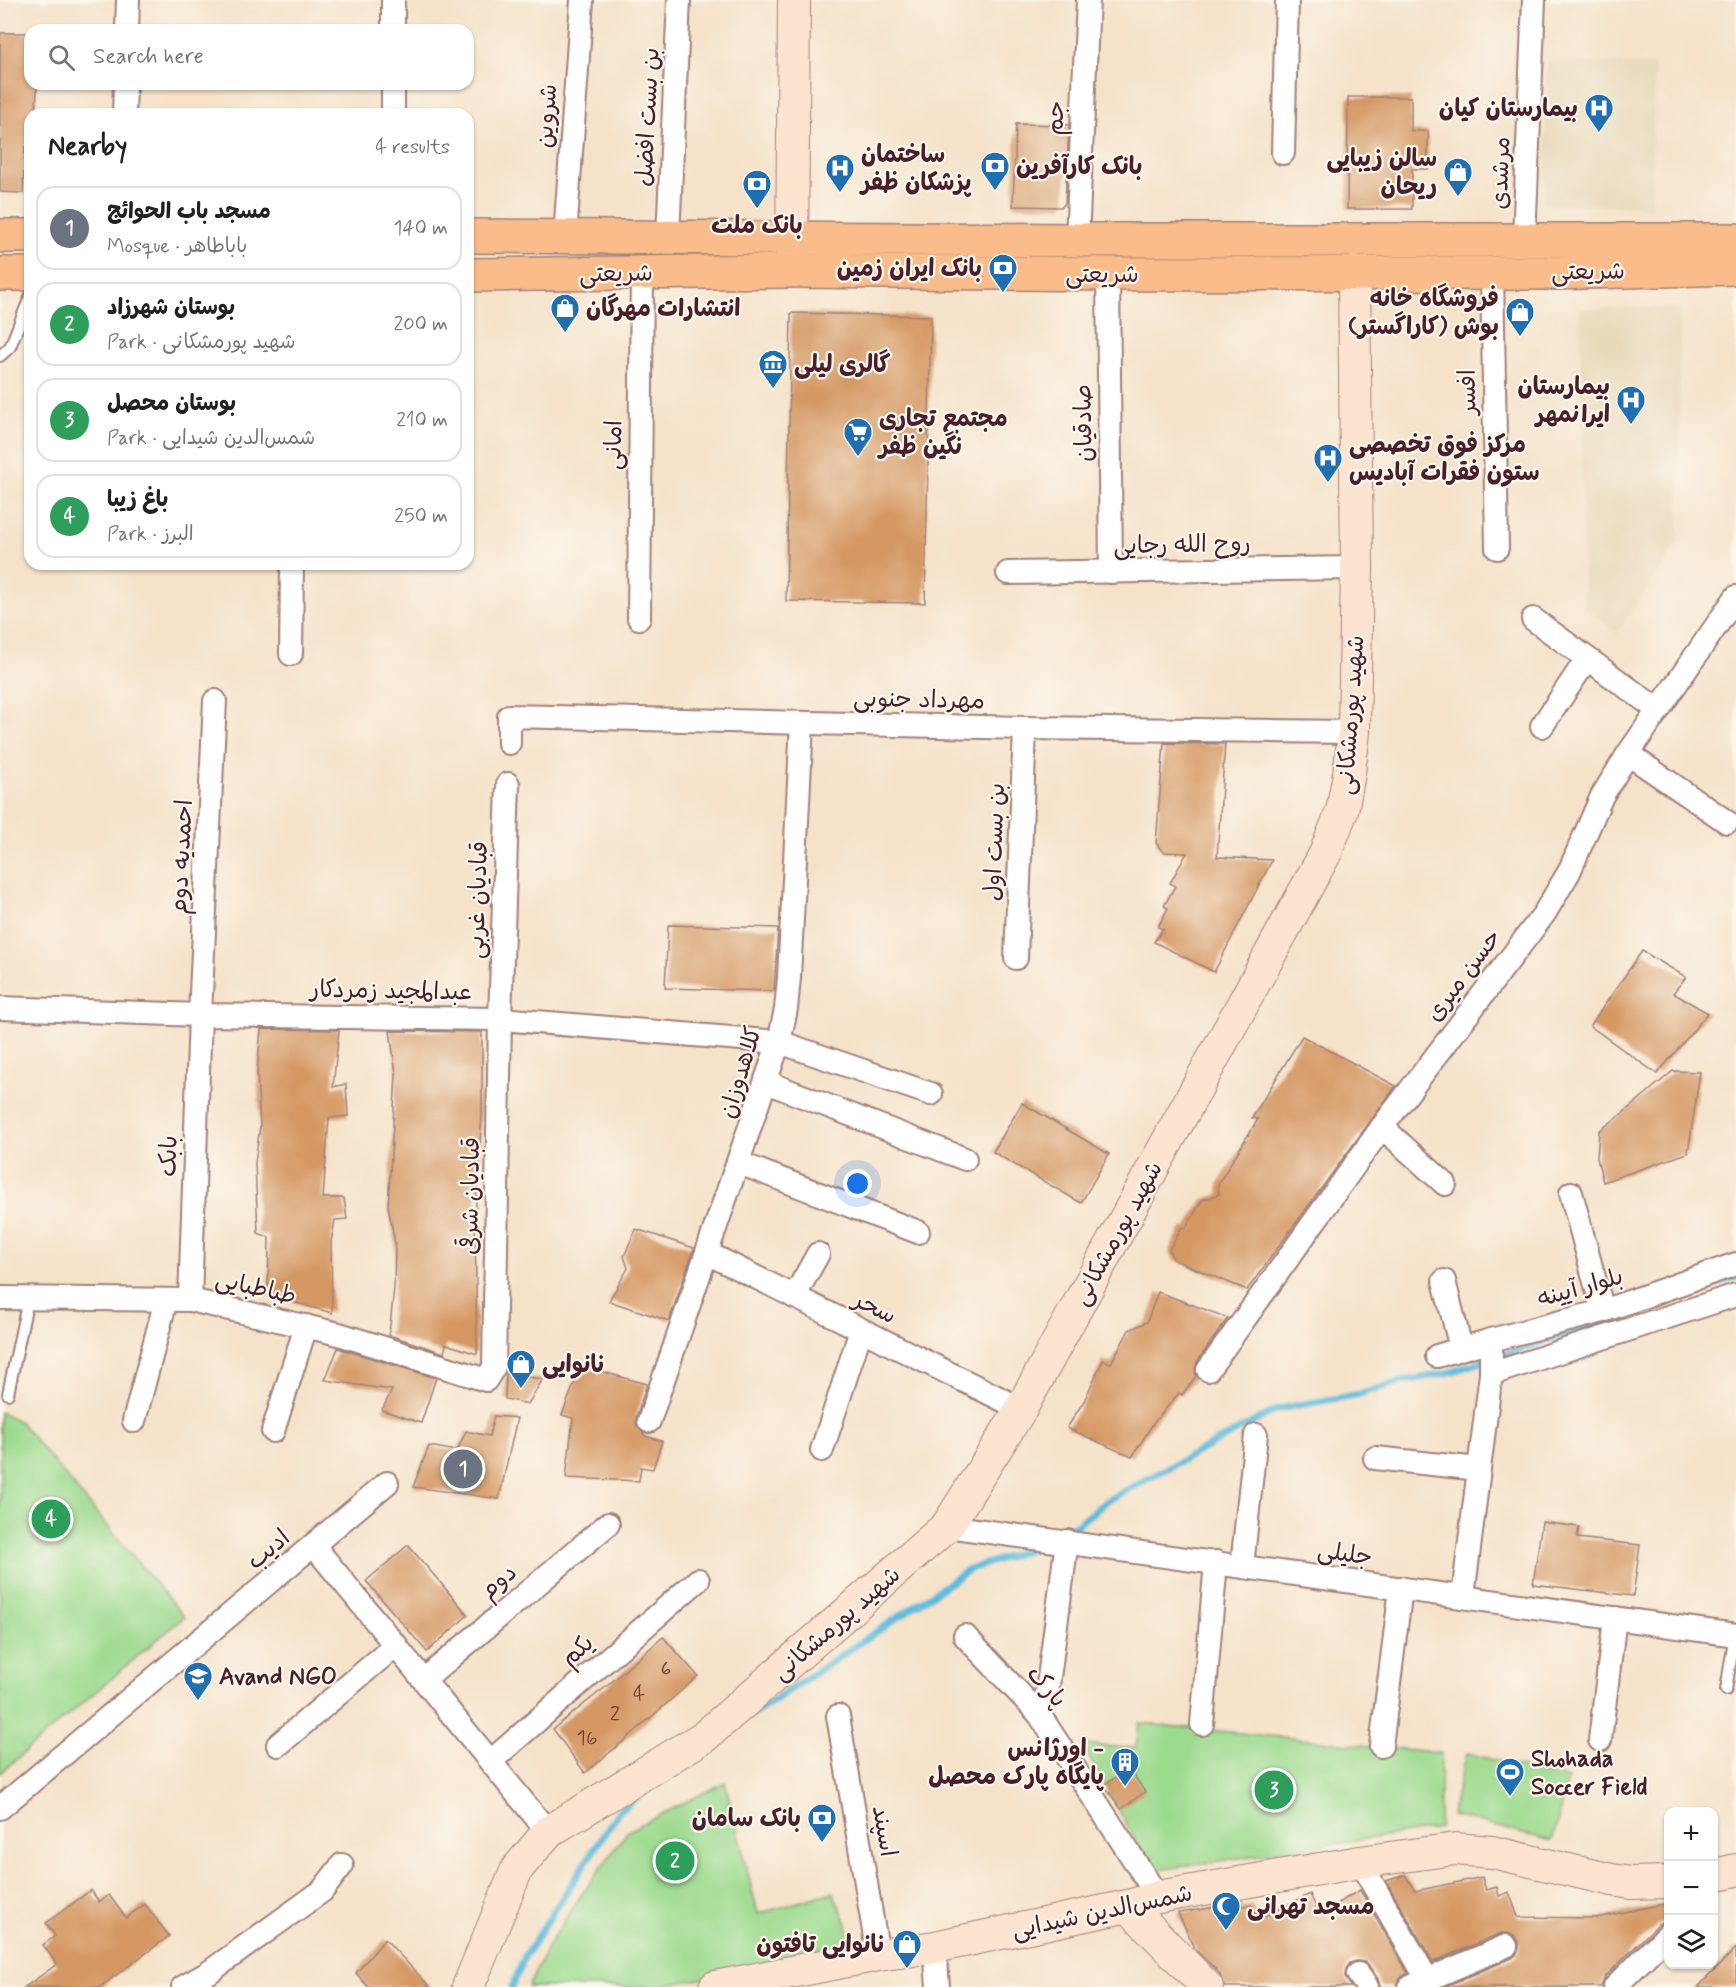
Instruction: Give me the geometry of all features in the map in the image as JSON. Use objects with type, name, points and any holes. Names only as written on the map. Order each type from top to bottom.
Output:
[{"type":"main road","points":[[0,236],[24,236]]},
{"type":"main road","name":"شریعتی","points":[[474,236],[1077,240],[1736,240]]},
{"type":"main road","name":"شریعتی","points":[[474,275],[792,271],[1108,274],[1492,271],[1551,273],[1736,268]]},
{"type":"main road","points":[[0,274],[24,274]]},
{"type":"street","points":[[127,24],[129,0]]},
{"type":"street","points":[[393,0],[393,24]]},
{"type":"street","name":"شروین","points":[[565,236],[582,0]]},
{"type":"street","name":"بن بست افضل","points":[[668,236],[679,0]]},
{"type":"street","points":[[792,271],[794,0]]},
{"type":"street","name":"جم","points":[[1077,240],[1088,0]]},
{"type":"street","points":[[1283,153],[1287,0]]},
{"type":"street","name":"مرشدی","points":[[1524,240],[1534,0]]},
{"type":"street","points":[[124,108],[125,90]]},
{"type":"street","points":[[393,90],[393,108]]},
{"type":"street","points":[[759,237],[778,217],[793,177]]},
{"type":"street","name":"افسر","points":[[1492,271],[1497,548]]},
{"type":"street","name":"امانی","points":[[639,618],[642,272]]},
{"type":"street","name":"شهید پورمشکانی","points":[[468,1987],[517,1869],[548,1832],[705,1736],[947,1526],[1020,1409],[1325,854],[1342,811],[1354,732],[1357,568],[1354,272]]},
{"type":"street","name":"صادقیان","points":[[1108,274],[1111,572]]},
{"type":"street","name":"روح الله رجایی","points":[[1008,573],[1357,568]]},
{"type":"street","points":[[291,654],[292,570]]},
{"type":"street","name":"حسن میری","points":[[1208,1370],[1382,1127],[1544,914],[1569,872],[1602,796],[1628,754],[1736,597]]},
{"type":"street","points":[[1533,619],[1658,710]]},
{"type":"street","points":[[1542,726],[1587,659]]},
{"type":"street","name":"احمدیه دوم","points":[[200,1015],[216,701]]},
{"type":"street","name":"مهرداد جنوبی","points":[[509,743],[509,716],[1025,728],[1354,732]]},
{"type":"street","name":"کلاهدوزان","points":[[649,1421],[779,1042],[786,1009],[789,978],[801,723]]},
{"type":"street","name":"بن بست اول","points":[[1016,957],[1025,728]]},
{"type":"street","points":[[1628,754],[1727,822]]},
{"type":"street","name":"قبادیان غربی","points":[[500,1019],[508,784]]},
{"type":"street","name":"عبدالمجید زمردکار","points":[[0,1008],[200,1015],[500,1019],[779,1042],[931,1094]]},
{"type":"street","name":"بابک","points":[[190,1300],[200,1015]]},
{"type":"street","name":"قبادیان شرقی","points":[[491,1374],[494,1367],[500,1019]]},
{"type":"street","points":[[766,1082],[965,1159]]},
{"type":"street","points":[[1382,1127],[1445,1184]]},
{"type":"street","points":[[739,1163],[918,1232]]},
{"type":"street","points":[[1571,1193],[1603,1311]]},
{"type":"street","name":"سحر","points":[[707,1252],[1020,1409]]},
{"type":"street","points":[[794,1297],[818,1254]]},
{"type":"street","name":"بلوار آیینه","points":[[1437,1356],[1603,1311],[1736,1264]]},
{"type":"street","points":[[1444,1281],[1461,1348]]},
{"type":"street","points":[[1491,1374],[1736,1295]]},
{"type":"street","name":"طباطبایی","points":[[0,1298],[190,1300],[339,1334],[486,1380],[491,1374]]},
{"type":"street","points":[[134,1421],[166,1300]]},
{"type":"street","points":[[273,1431],[306,1326]]},
{"type":"street","points":[[822,1450],[861,1330]]},
{"type":"street","points":[[1463,1596],[1491,1374],[1491,1340]]},
{"type":"street","points":[[1242,1566],[1256,1435]]},
{"type":"street","points":[[1375,1458],[1479,1469]]},
{"type":"street","points":[[314,1546],[387,1483]]},
{"type":"street","name":"دوم","points":[[424,1680],[608,1524]]},
{"type":"street","name":"جلیلی","points":[[947,1526],[1735,1634]]},
{"type":"street","points":[[1039,1714],[1047,1693],[1067,1541]]},
{"type":"street","name":"ادیب","points":[[0,1808],[314,1546],[548,1832]]},
{"type":"street","points":[[1202,1724],[1216,1562]]},
{"type":"street","name":"یکم","points":[[491,1761],[698,1580]]},
{"type":"street","points":[[1381,1746],[1401,1588]]},
{"type":"street","points":[[1600,1740],[1615,1618]]},
{"type":"street","name":"پارک","points":[[965,1636],[1039,1714],[1158,1897]]},
{"type":"street","points":[[278,1745],[396,1645]]},
{"type":"street","name":"اسپند","points":[[838,1716],[878,1955]]},
{"type":"street","name":"شمس‌الدین شیدایی","points":[[715,1987],[878,1955],[935,1947],[1128,1906],[1158,1897],[1360,1862],[1455,1849],[1474,1850],[1611,1880],[1664,1882]]},
{"type":"street","points":[[1360,1862],[1419,1983],[1506,1946]]},
{"type":"street","points":[[183,1987],[208,1974],[322,1891],[342,1865]]},
{"type":"street","points":[[1128,1906],[1208,1987]]},
{"type":"street","points":[[1615,1987],[1664,1938]]},
{"type":"street","points":[[935,1947],[938,1987]]},
{"type":"lane","points":[[0,356],[10,347],[24,312]]},
{"type":"lane","points":[[8,1394],[28,1299]]},
{"type":"lane","points":[[1726,1690],[1735,1634]]},
{"type":"shaded area","name":"بیمارستان کیان","points":[[1547,62],[1655,65],[1651,207],[1544,204]]},
{"type":"shaded area","name":"بیمارستان ایرانمهر","points":[[1680,307],[1679,541],[1617,633],[1584,608],[1580,309]]},
{"type":"green space","points":[[0,1412],[19,1421],[184,1617],[0,1773]]},
{"type":"green space","points":[[1139,1723],[1441,1753],[1439,1828],[1153,1871],[1082,1745],[1136,1748]]},
{"type":"green space","name":"Shohada Soccer Field","points":[[1467,1753],[1568,1779],[1552,1841],[1451,1815]]},
{"type":"green space","points":[[725,1782],[758,1914],[833,1892],[846,1921],[853,1952],[654,1987],[528,1987],[549,1944],[628,1831]]},
{"type":"building","points":[[0,33],[24,33],[24,90],[37,90],[36,108],[24,108],[23,193],[0,192]]},
{"type":"building","points":[[1348,97],[1411,97],[1411,131],[1428,131],[1428,169],[1412,169],[1412,209],[1347,209]]},
{"type":"building","points":[[1016,124],[1069,125],[1065,203],[1062,207],[1013,206]]},
{"type":"building","name":"مجتمع تجاری نگین ظفر","points":[[791,313],[931,316],[925,603],[786,601]]},
{"type":"building","points":[[1164,743],[1225,744],[1217,857],[1272,860],[1214,972],[1154,942],[1163,929],[1158,927],[1168,908],[1164,906],[1175,886],[1170,883],[1187,853],[1163,852],[1156,843]]},
{"type":"building","points":[[668,925],[778,928],[774,991],[665,988]]},
{"type":"building","points":[[1642,951],[1686,977],[1673,993],[1708,1013],[1657,1074],[1590,1026]]},
{"type":"building","points":[[261,1029],[339,1030],[333,1087],[346,1084],[348,1116],[329,1118],[323,1198],[344,1198],[347,1219],[335,1220],[331,1242],[332,1313],[268,1295],[269,1237],[258,1233],[255,1163],[260,1126],[257,1072]]},
{"type":"building","points":[[390,1031],[482,1032],[482,1113],[475,1217],[477,1354],[446,1344],[444,1353],[389,1335],[394,1288],[395,1243],[388,1206],[396,1074]]},
{"type":"building","points":[[1302,1036],[1396,1086],[1247,1290],[1174,1260],[1169,1250],[1182,1227],[1186,1228],[1202,1200],[1219,1194],[1218,1184],[1258,1119],[1252,1118]]},
{"type":"building","points":[[1673,1071],[1700,1072],[1688,1153],[1603,1182],[1597,1158],[1599,1131]]},
{"type":"building","points":[[1022,1103],[1109,1154],[1081,1203],[993,1152]]},
{"type":"building","points":[[636,1229],[694,1248],[669,1321],[609,1301],[628,1268],[624,1256]]},
{"type":"building","points":[[1158,1292],[1228,1318],[1197,1362],[1196,1376],[1182,1395],[1179,1393],[1152,1425],[1132,1457],[1067,1428],[1084,1401],[1103,1360],[1111,1363],[1129,1330],[1147,1322]]},
{"type":"building","points":[[338,1348],[436,1378],[421,1423],[382,1410],[392,1390],[325,1380]]},
{"type":"building","points":[[581,1366],[647,1384],[636,1417],[636,1424],[645,1436],[662,1441],[653,1469],[641,1467],[639,1481],[566,1478],[573,1418],[562,1415]]},
{"type":"building","name":"نانوایی","points":[[506,1374],[543,1379],[528,1404],[505,1399]]},
{"type":"building","points":[[494,1416],[517,1418],[499,1499],[413,1487],[429,1446],[457,1451],[466,1431],[489,1436]]},
{"type":"building","points":[[1542,1522],[1579,1527],[1577,1538],[1640,1545],[1633,1596],[1533,1584]]},
{"type":"building","points":[[408,1545],[468,1615],[427,1652],[366,1581]]},
{"type":"building","points":[[663,1637],[698,1676],[585,1773],[553,1729]]},
{"type":"building","name":"اورژانس - پایگاه پارک محصل","points":[[1129,1768],[1145,1792],[1121,1809],[1104,1785]]},
{"type":"building","points":[[1405,1875],[1415,1891],[1482,1877],[1486,1890],[1497,1887],[1499,1896],[1509,1892],[1518,1917],[1596,1918],[1664,1904],[1664,1921],[1658,1924],[1605,1977],[1601,1987],[1444,1987],[1512,1958],[1519,1948],[1519,1941],[1514,1935],[1501,1933],[1433,1962],[1386,1881]]},
{"type":"building","points":[[91,1890],[99,1902],[109,1895],[126,1918],[145,1904],[169,1936],[100,1987],[25,1987],[57,1964],[43,1945],[55,1936],[46,1923]]},
{"type":"building","points":[[1360,1890],[1408,1973],[1400,1978],[1397,1987],[1380,1987],[1378,1979],[1369,1966],[1357,1961],[1350,1963],[1346,1969],[1345,1976],[1351,1987],[1224,1987],[1220,1974],[1196,1950],[1178,1913],[1223,1906],[1225,1908],[1252,1905],[1258,1919],[1310,1894],[1319,1914]]},
{"type":"building","points":[[385,1939],[430,1987],[368,1987],[356,1973]]},
{"type":"building","points":[[1736,1948],[1736,1987],[1698,1987],[1718,1969]]},
{"type":"waterway","points":[[1060,1535],[1108,1500],[1278,1409],[1360,1394],[1399,1382],[1447,1373],[1736,1277]]},
{"type":"waterway","points":[[752,1715],[970,1569],[1040,1546]]},
{"type":"waterway","points":[[512,1987],[525,1956],[619,1811],[655,1784]]},
{"type":"place","name":"بیمارستان کیان","points":[[1599,134]]},
{"type":"place","name":"بانک کارآفرین","points":[[995,192]]},
{"type":"place","name":"ساختمان پزشکان ظفر","points":[[840,194]]},
{"type":"place","name":"سالن زیبایی ریحان","points":[[1458,198]]},
{"type":"place","name":"بانک ملت","points":[[757,210]]},
{"type":"place","name":"بانک ایران زمین","points":[[1003,294]]},
{"type":"place","name":"انتشارات مهرگان","points":[[565,334]]},
{"type":"place","name":"فروشگاه خانه بوش (کاراگستر)","points":[[1520,338]]},
{"type":"place","name":"گالری لیلی","points":[[773,390]]},
{"type":"place","name":"بیمارستان ایرانمهر","points":[[1631,426]]},
{"type":"place","name":"مجتمع تجاری نگین ظفر","points":[[858,458]]},
{"type":"place","name":"مرکز فوق تخصصی ستون فقرات آبادیس","points":[[1328,484]]},
{"type":"place","name":"نانوایی","points":[[521,1390]]},
{"type":"place","name":"مسجد باب الحوائج","points":[[463,1469]]},
{"type":"place","name":"باغ زیبا","points":[[51,1519]]},
{"type":"place","name":"Avand NGO","points":[[198,1702]]},
{"type":"place","name":"اورژانس - پایگاه پارک محصل","points":[[1125,1788]]},
{"type":"place","name":"بوستان محصل","points":[[1274,1790]]},
{"type":"place","name":"Shohada Soccer Field","points":[[1510,1798]]},
{"type":"place","name":"بانک سامان","points":[[822,1844]]},
{"type":"place","name":"بوستان شهرزاد","points":[[675,1861]]},
{"type":"place","name":"مسجد تهرانی","points":[[1226,1932]]},
{"type":"place","name":"نانوایی تافتون","points":[[907,1970]]}]
